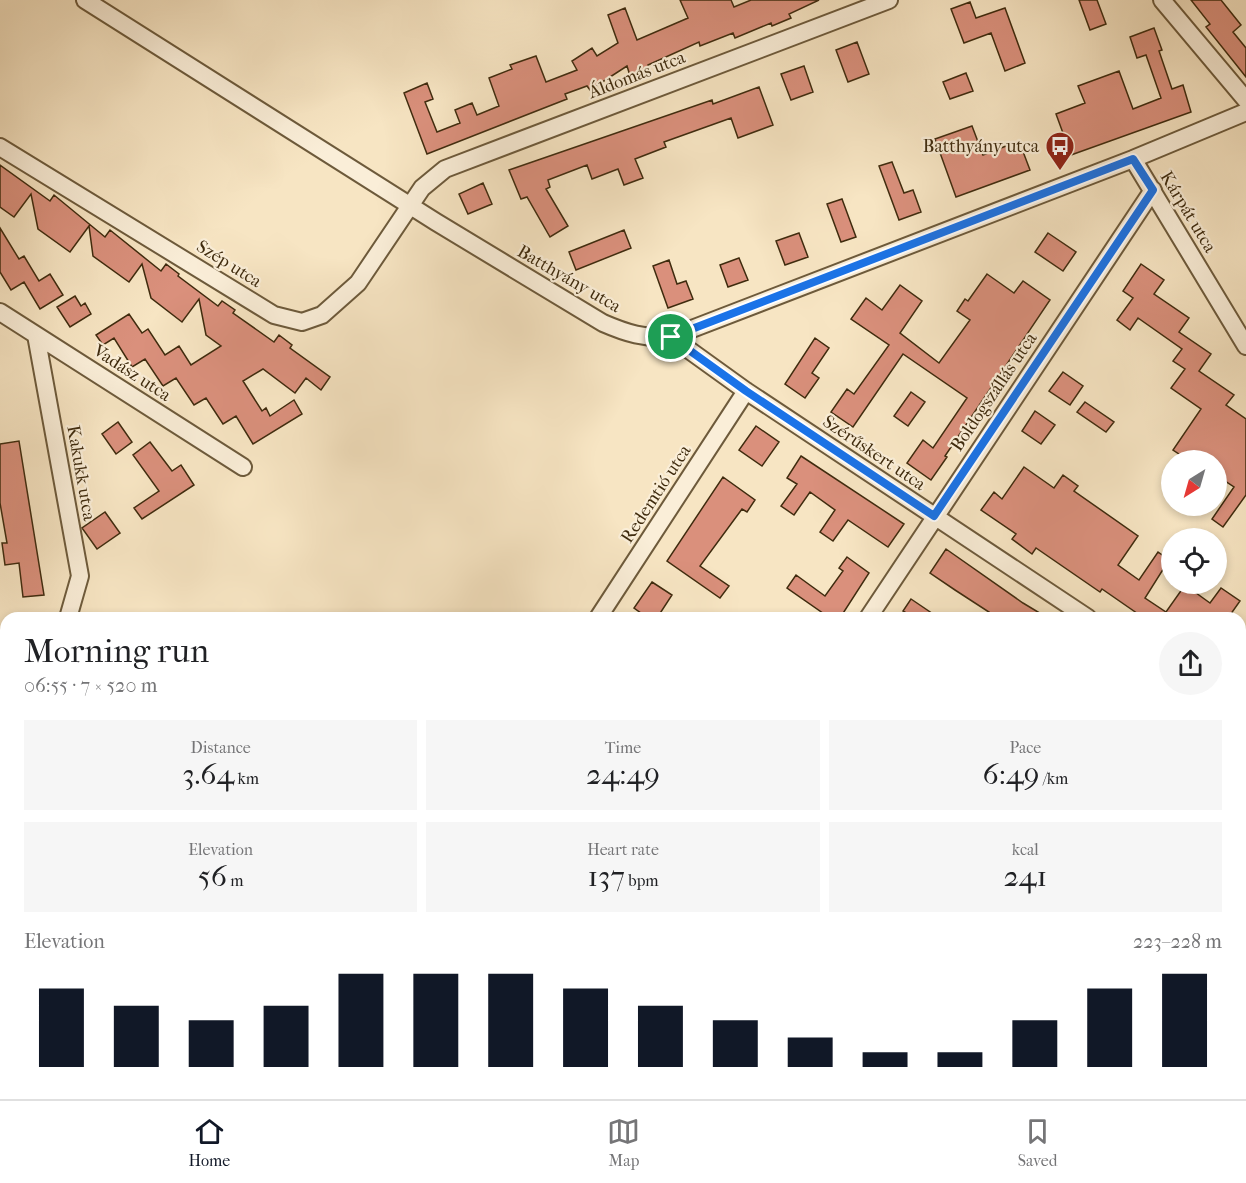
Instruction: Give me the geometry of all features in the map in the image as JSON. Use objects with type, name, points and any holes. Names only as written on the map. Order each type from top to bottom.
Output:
[{"type":"street","name":"Batthyány utca","points":[[85,0],[603,323],[628,334],[651,338],[671,337],[1133,159],[1246,112]]},
{"type":"street","name":"Áldomás utca","points":[[412,206],[422,188],[445,169],[889,0]]},
{"type":"street","points":[[1162,0],[1246,100]]},
{"type":"street","name":"Szép utca","points":[[0,147],[274,315],[302,322],[322,315],[358,283],[412,206]]},
{"type":"street","name":"Kárpát utca","points":[[1133,159],[1246,346]]},
{"type":"street","name":"Boldogszállás utca","points":[[872,612],[1153,190]]},
{"type":"street","name":"Vadász utca","points":[[0,312],[243,467]]},
{"type":"street","name":"Kakukk utca","points":[[36,335],[80,576],[70,612]]},
{"type":"street","name":"Szérűskert utca","points":[[671,337],[746,391],[1079,612]]},
{"type":"street","name":"Redemtió utca","points":[[602,612],[746,391]]},
{"type":"building","points":[[680,0],[731,0],[734,7],[751,0],[819,0],[789,14],[791,18],[772,26],[771,23],[735,38],[733,33],[700,46],[699,42],[648,65],[650,73],[631,79],[627,66],[590,90],[587,86],[565,94],[567,99],[427,154],[404,93],[427,83],[433,99],[425,102],[437,132],[460,123],[455,110],[472,103],[477,115],[499,106],[489,78],[512,69],[510,65],[536,56],[546,82],[577,70],[572,61],[592,48],[597,56],[618,43],[608,15],[625,8],[637,40],[688,18]]},
{"type":"building","points":[[1079,0],[1097,0],[1106,24],[1090,30]]},
{"type":"building","points":[[1191,0],[1221,0],[1241,25],[1233,32],[1246,48],[1246,77],[1206,27],[1210,24]]},
{"type":"building","points":[[970,2],[976,18],[1005,8],[1025,63],[1005,71],[991,33],[964,43],[951,9]]},
{"type":"building","points":[[1154,28],[1172,89],[1183,85],[1191,112],[1071,155],[1056,114],[1085,103],[1078,86],[1119,71],[1133,109],[1161,98],[1146,55],[1137,58],[1130,37]]},
{"type":"building","points":[[857,42],[869,74],[848,82],[836,50]]},
{"type":"building","points":[[804,66],[813,92],[791,100],[781,74]]},
{"type":"building","points":[[966,73],[973,91],[950,99],[943,82]]},
{"type":"building","points":[[759,87],[773,125],[738,138],[731,118],[664,142],[666,147],[635,159],[643,178],[624,185],[618,169],[592,179],[587,165],[548,180],[550,187],[546,189],[568,226],[550,237],[527,197],[521,199],[509,170],[712,100],[713,104]]},
{"type":"building","points":[[972,126],[983,155],[1019,141],[1030,170],[956,197],[935,139]]},
{"type":"building","points":[[892,162],[904,193],[913,190],[921,212],[899,220],[879,166]]},
{"type":"building","points":[[0,165],[50,201],[54,195],[105,237],[110,230],[161,271],[166,264],[218,306],[222,301],[235,310],[233,313],[274,342],[279,335],[292,345],[290,348],[330,377],[321,390],[306,378],[295,393],[263,369],[243,381],[262,411],[266,408],[270,416],[294,400],[302,414],[253,444],[236,416],[223,424],[206,398],[194,405],[176,378],[163,386],[145,359],[132,367],[114,338],[103,345],[96,335],[129,314],[142,333],[148,329],[165,355],[179,346],[191,365],[221,346],[206,335],[199,299],[182,322],[151,298],[142,264],[129,282],[93,256],[89,226],[70,252],[38,229],[31,194],[14,217],[0,207]]},
{"type":"building","points":[[483,183],[492,204],[468,214],[459,194]]},
{"type":"building","points":[[842,199],[856,237],[841,242],[827,204]]},
{"type":"building","points":[[0,228],[19,259],[24,256],[39,281],[50,274],[63,295],[40,309],[24,282],[11,290],[0,272]]},
{"type":"building","points":[[624,230],[631,248],[576,270],[569,252]]},
{"type":"building","points":[[799,233],[808,257],[785,265],[776,241]]},
{"type":"building","points":[[1048,233],[1076,252],[1063,271],[1035,252]]},
{"type":"building","points":[[739,258],[748,280],[728,287],[720,265]]},
{"type":"building","points":[[669,260],[677,284],[686,281],[693,299],[668,308],[653,266]]},
{"type":"building","points":[[1141,264],[1164,280],[1154,294],[1189,318],[1179,332],[1211,354],[1199,371],[1234,395],[1226,405],[1246,419],[1246,495],[1223,527],[1212,519],[1214,516],[1227,516],[1227,497],[1234,487],[1227,482],[1227,450],[1173,450],[1201,409],[1171,388],[1185,369],[1173,361],[1182,349],[1138,318],[1130,330],[1117,320],[1133,298],[1123,291]]},
{"type":"building","points":[[987,274],[1014,293],[1023,281],[1050,300],[931,480],[907,463],[923,440],[933,448],[967,398],[903,354],[853,427],[831,412],[847,389],[854,394],[889,345],[851,319],[866,298],[882,310],[900,285],[922,301],[900,333],[939,363],[970,320],[957,311],[965,299],[968,301]]},
{"type":"building","points":[[75,296],[81,306],[85,303],[91,314],[70,327],[57,307]]},
{"type":"building","points":[[815,338],[829,348],[812,373],[819,378],[805,398],[785,384]]},
{"type":"building","points":[[1063,372],[1083,386],[1070,405],[1049,391]]},
{"type":"building","points":[[911,392],[925,402],[908,426],[894,416]]},
{"type":"building","points":[[1085,402],[1114,422],[1106,432],[1077,412]]},
{"type":"building","points":[[1035,411],[1055,425],[1041,444],[1022,431]]},
{"type":"building","points":[[118,422],[132,442],[116,454],[102,434]]},
{"type":"building","points":[[756,426],[779,442],[762,466],[739,450]]},
{"type":"building","points":[[19,441],[44,595],[23,597],[19,563],[5,565],[2,543],[7,543],[0,503],[0,444]]},
{"type":"building","points":[[150,442],[172,471],[181,465],[194,485],[142,519],[134,508],[159,491],[133,455]]},
{"type":"building","points":[[801,456],[904,524],[888,547],[848,520],[833,541],[820,532],[835,510],[810,492],[794,515],[781,506],[797,484],[787,478]]},
{"type":"building","points":[[1024,467],[1054,488],[1063,475],[1078,486],[1074,491],[1138,536],[1118,565],[1139,580],[1158,552],[1161,554],[1161,573],[1145,598],[1166,612],[1135,612],[1102,589],[1100,592],[1036,548],[1032,554],[1012,539],[1016,534],[981,510],[994,492],[1002,499]]},
{"type":"building","points":[[723,477],[755,500],[747,512],[742,509],[700,566],[729,586],[720,598],[667,561]]},
{"type":"building","points":[[105,512],[120,533],[97,549],[82,528]]},
{"type":"building","points":[[946,549],[1038,612],[989,612],[930,573]]},
{"type":"building","points":[[847,557],[869,573],[844,612],[821,612],[787,588],[796,575],[825,596],[843,571],[839,568]]},
{"type":"building","points":[[652,582],[672,595],[661,612],[640,612],[634,608]]},
{"type":"building","points":[[1227,592],[1240,601],[1232,612],[1166,612],[1179,594],[1198,594],[1210,603],[1217,594],[1227,594]]},
{"type":"building","points":[[911,599],[930,612],[905,612],[903,611]]},
{"type":"place","name":"Batthyány utca","points":[[1060,172]]},
{"type":"route","points":[[1133,159],[1153,190],[934,516],[746,391],[671,337],[1133,159]]}]
